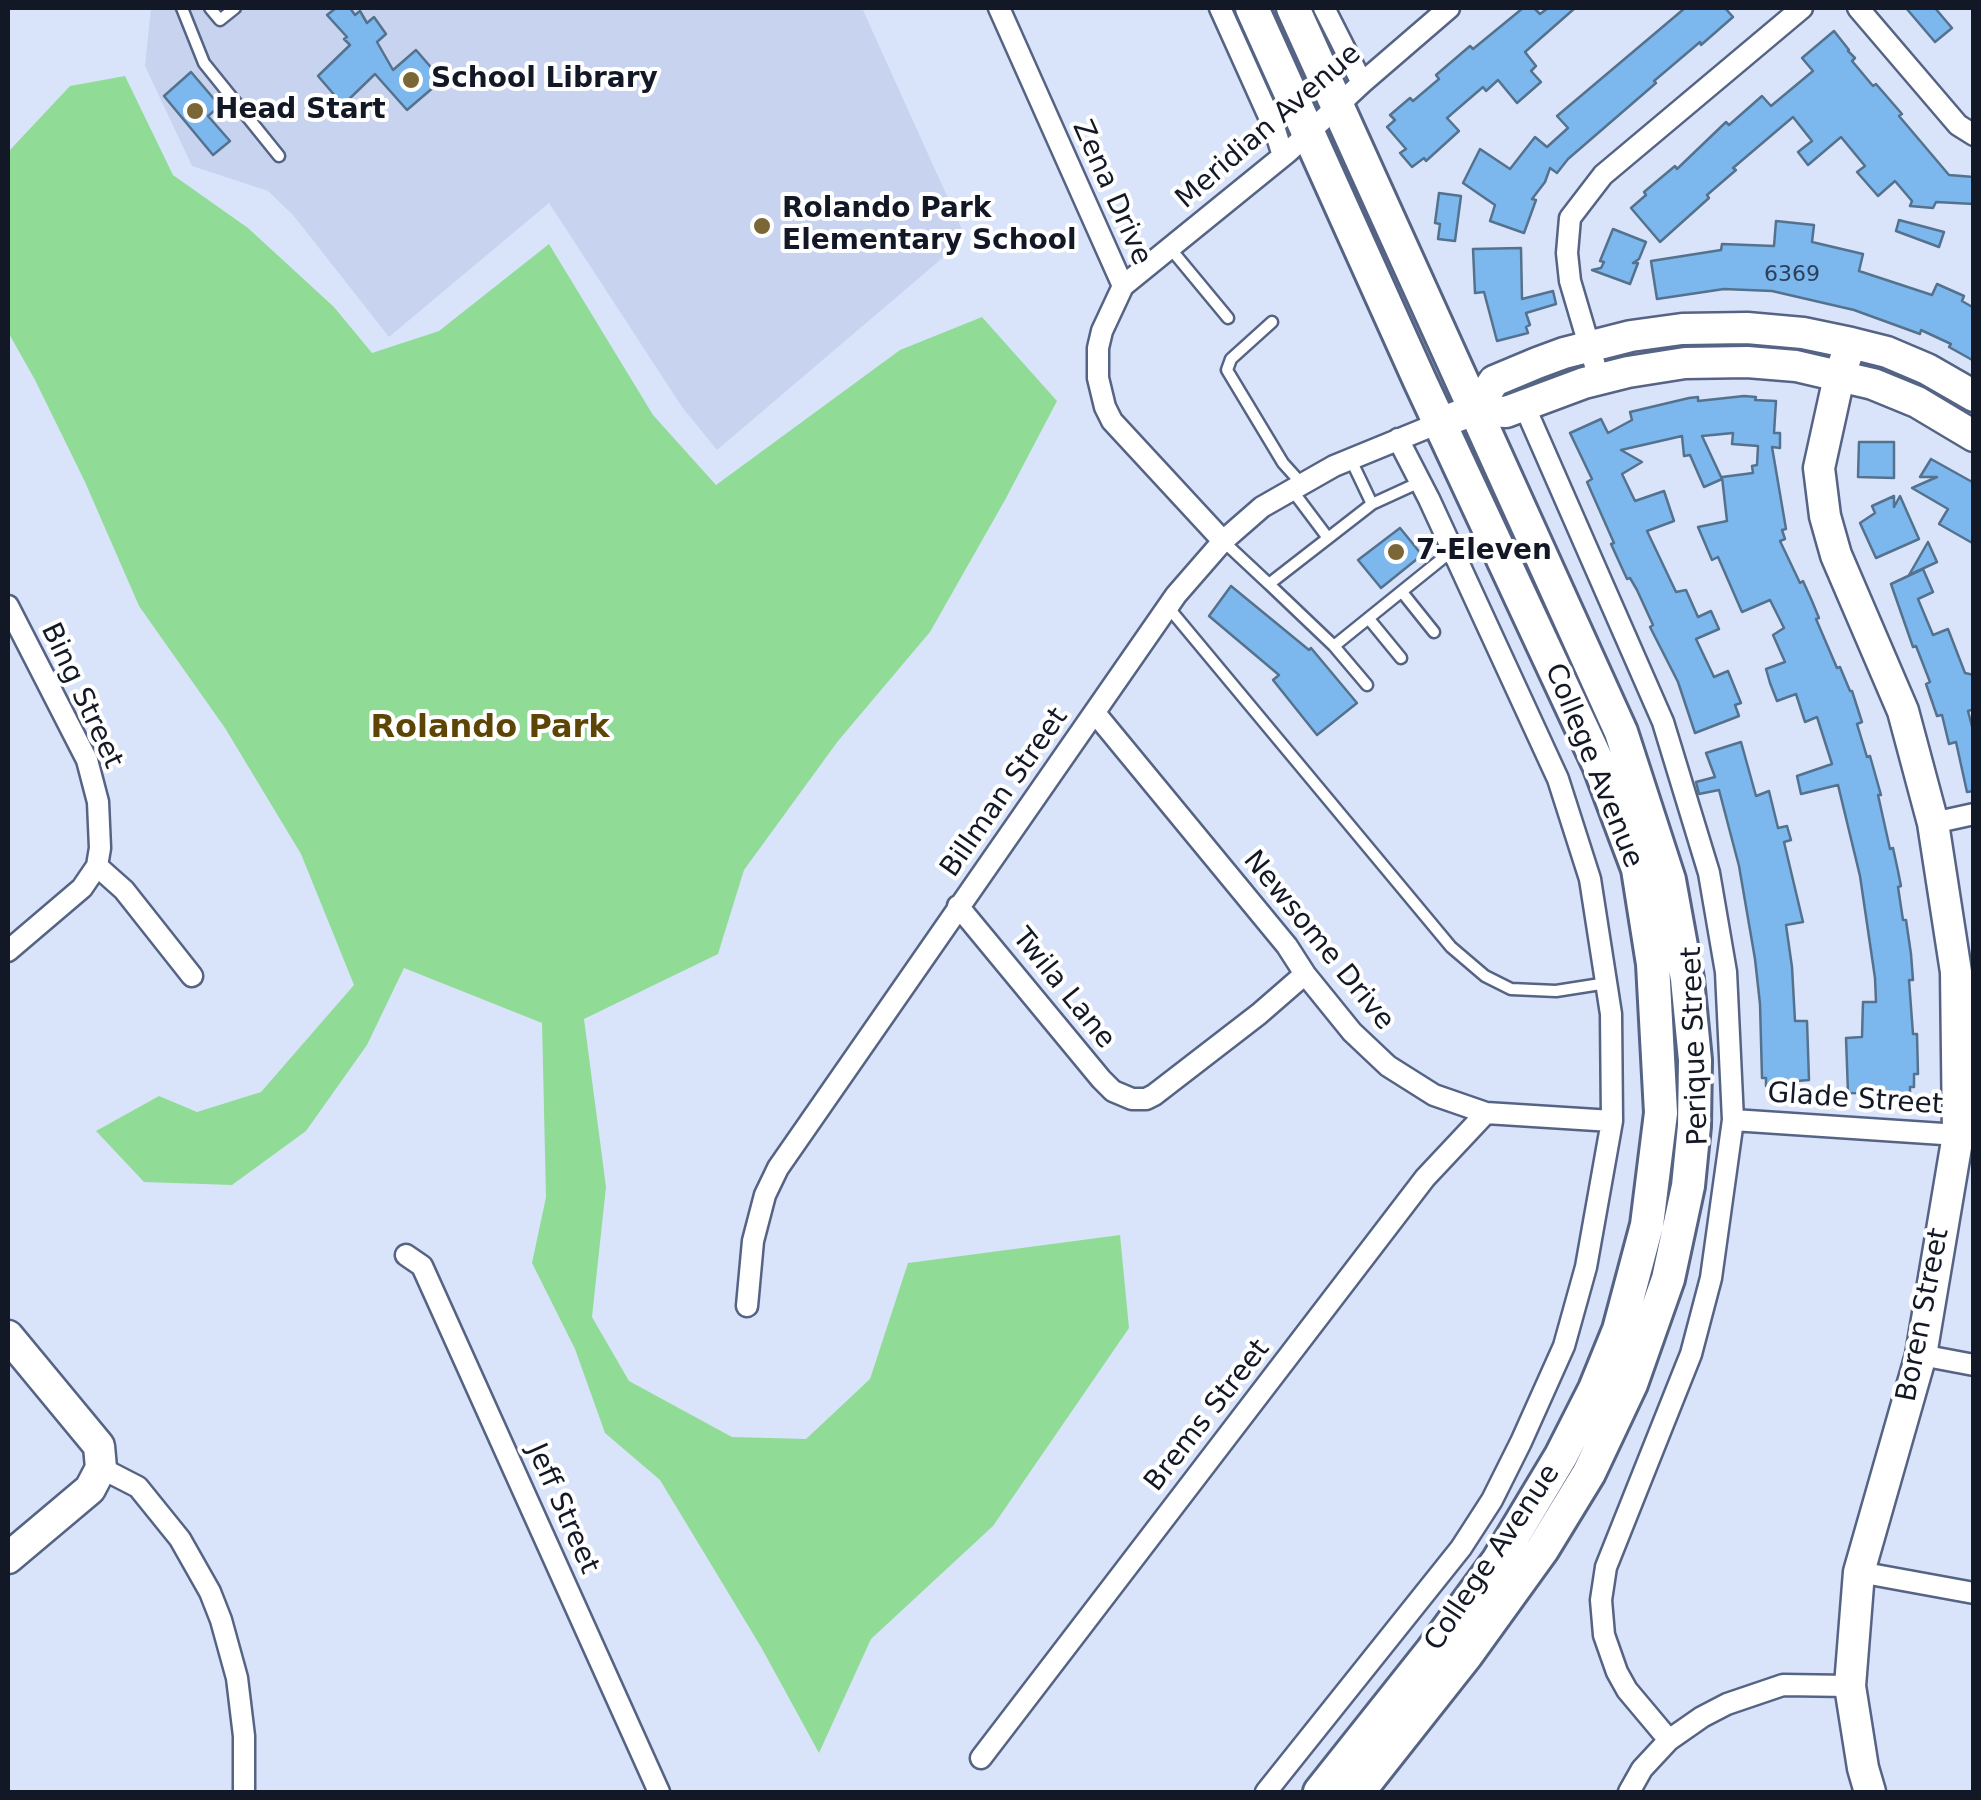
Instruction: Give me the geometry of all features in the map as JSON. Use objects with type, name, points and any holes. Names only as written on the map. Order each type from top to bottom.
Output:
[{"type":"main road","name":"College Avenue","points":[[1252,8],[1599,765],[1638,869],[1653,964],[1660,1113],[1648,1225],[1619,1330],[1596,1389],[1498,1561],[1320,1792]]},
{"type":"main road","name":"College Avenue","points":[[1293,8],[1350,94],[1475,410],[1621,732],[1668,880],[1687,979],[1695,1060],[1688,1186],[1668,1279],[1631,1384],[1589,1472],[1542,1550],[1358,1792]]},
{"type":"street","name":"Zena Drive","points":[[998,8],[1123,286],[1098,348],[1098,378],[1105,407],[1112,421],[1223,541]]},
{"type":"street","points":[[1220,8],[1275,130],[1282,156]]},
{"type":"street","points":[[1324,8],[1350,94]]},
{"type":"street","name":"Meridian Avenue","points":[[1123,286],[1282,156],[1449,8]]},
{"type":"street","points":[[1600,379],[1570,281],[1566,253],[1570,218],[1604,175],[1802,8]]},
{"type":"street","points":[[1858,8],[1958,125],[1974,135]]},
{"type":"street","points":[[1475,410],[1494,380],[1564,353],[1631,336],[1698,328],[1803,332],[1887,352],[1974,396]]},
{"type":"street","name":"Boren Street","points":[[1851,344],[1819,468],[1824,516],[1836,555],[1903,710],[1933,823],[1956,972],[1966,1136],[1921,1354],[1858,1572],[1850,1686],[1870,1792]]},
{"type":"street","points":[[1439,422],[1475,410],[1506,412],[1600,379],[1685,363],[1748,362],[1796,366],[1872,384],[1917,402],[1974,436]]},
{"type":"street","name":"Perique Street","points":[[1524,405],[1663,722],[1709,873],[1726,972],[1733,1120],[1712,1278],[1691,1354],[1606,1567],[1601,1600],[1604,1635],[1617,1672],[1669,1740]]},
{"type":"street","name":"Billman Street","points":[[747,1306],[753,1241],[765,1196],[778,1168],[1168,606],[1223,541],[1262,507],[1351,459],[1439,422]]},
{"type":"street","points":[[1266,1792],[1461,1548],[1492,1500],[1564,1346],[1586,1267],[1612,1121],[1611,1014],[1590,878],[1558,779],[1398,439]]},
{"type":"street","name":"Bing Street","points":[[8,606],[87,760],[98,802],[97,866]]},
{"type":"street","name":"Newsome Drive","points":[[1095,713],[1277,934],[1352,1032],[1388,1066],[1434,1095],[1486,1113],[1612,1121]]},
{"type":"street","points":[[1933,823],[1974,814]]},
{"type":"street","points":[[8,951],[82,888],[97,866],[124,890],[192,976]]},
{"type":"street","name":"Twila Lane","points":[[958,906],[1101,1079],[1113,1091],[1132,1099],[1154,1095],[1306,974]]},
{"type":"street","name":"Brems Street","points":[[981,1758],[1425,1178],[1486,1113]]},
{"type":"street","name":"Glade Street","points":[[1733,1120],[1966,1136]]},
{"type":"street","name":"Jeff Street","points":[[406,1255],[422,1266],[659,1792]]},
{"type":"street","points":[[8,1336],[99,1446],[101,1468],[90,1489],[8,1558]]},
{"type":"street","points":[[1921,1354],[1974,1364]]},
{"type":"street","points":[[101,1468],[138,1487],[180,1539],[210,1592],[237,1678],[244,1736],[244,1792]]},
{"type":"street","points":[[1858,1572],[1974,1593]]},
{"type":"street","points":[[1628,1792],[1669,1740],[1714,1711],[1783,1686],[1850,1686]]},
{"type":"lane","points":[[182,8],[204,63],[279,156]]},
{"type":"lane","points":[[210,8],[220,20],[235,8]]},
{"type":"lane","points":[[1170,248],[1228,318]]},
{"type":"lane","points":[[1272,322],[1231,359],[1228,370],[1328,538]]},
{"type":"lane","points":[[1351,459],[1372,504]]},
{"type":"lane","points":[[1269,584],[1372,504],[1420,482]]},
{"type":"lane","points":[[1223,541],[1334,646],[1368,685]]},
{"type":"lane","points":[[1334,646],[1453,550]]},
{"type":"lane","points":[[1402,592],[1434,632]]},
{"type":"lane","points":[[1168,606],[1451,947],[1485,976],[1511,989],[1556,991],[1608,983]]},
{"type":"lane","points":[[1369,619],[1401,658]]},
{"type":"shaded area","name":"Rolando Park Elementary School","points":[[151,8],[862,8],[966,238],[717,450],[682,407],[549,203],[389,337],[293,215],[268,191],[192,166],[145,66]]},
{"type":"green space","points":[[125,76],[173,175],[248,228],[334,307],[372,353],[439,331],[549,244],[653,415],[716,485],[900,350],[982,317],[1057,401],[930,632],[838,741],[744,870],[718,954],[584,1019],[606,1187],[592,1317],[629,1381],[732,1437],[806,1439],[870,1379],[908,1263],[1120,1235],[1129,1328],[993,1526],[871,1639],[819,1753],[761,1647],[660,1480],[605,1433],[575,1349],[532,1263],[546,1197],[542,1023],[404,968],[367,1045],[306,1131],[232,1185],[144,1182],[96,1131],[159,1096],[197,1112],[261,1092],[354,985],[301,854],[225,728],[139,606],[85,482],[8,332],[8,152],[70,86]]},
{"type":"building","points":[[336,8],[350,8],[355,15],[360,11],[367,23],[374,17],[386,34],[377,42],[393,70],[416,50],[442,80],[407,110],[375,74],[343,105],[318,76],[350,45],[327,15]]},
{"type":"building","points":[[1523,8],[1534,8],[1540,14],[1548,8],[1575,8],[1525,52],[1536,66],[1531,71],[1541,82],[1517,103],[1498,80],[1486,91],[1483,87],[1447,118],[1459,131],[1426,161],[1424,158],[1412,167],[1400,153],[1406,149],[1387,127],[1395,120],[1390,115],[1439,79],[1436,75],[1470,46],[1473,49]]},
{"type":"building","points":[[1685,8],[1725,8],[1733,17],[1654,81],[1557,173],[1550,168],[1532,199],[1536,200],[1524,233],[1490,221],[1495,205],[1463,183],[1480,149],[1510,169],[1535,137],[1547,147],[1568,128],[1557,116]]},
{"type":"building","points":[[1906,8],[1935,8],[1952,28],[1935,42]]},
{"type":"building","points":[[1834,31],[1855,58],[1852,61],[1902,114],[1899,116],[1949,175],[1974,177],[1974,204],[1936,202],[1933,208],[1910,206],[1912,201],[1895,181],[1878,196],[1857,172],[1865,166],[1841,137],[1808,165],[1798,152],[1812,141],[1793,117],[1733,168],[1736,170],[1707,195],[1709,198],[1660,242],[1631,208],[1646,195],[1644,192],[1762,96],[1771,106],[1813,71],[1802,58]]},
{"type":"building","name":"Head Start","points":[[191,72],[220,106],[208,116],[230,141],[213,155],[164,96]]},
{"type":"building","points":[[1439,193],[1461,196],[1455,241],[1438,239],[1440,224],[1435,223]]},
{"type":"building","points":[[1899,220],[1944,232],[1939,247],[1896,231]]},
{"type":"building","points":[[1776,221],[1814,225],[1812,242],[1863,254],[1859,271],[1932,295],[1937,284],[1964,296],[1962,301],[1974,308],[1974,361],[1949,347],[1951,344],[1921,330],[1920,334],[1854,310],[1772,291],[1724,289],[1657,299],[1651,261],[1721,250],[1722,244],[1774,246]]},
{"type":"building","points":[[1613,229],[1646,242],[1633,263],[1638,263],[1630,284],[1592,270],[1601,268],[1604,262],[1600,261]]},
{"type":"building","points":[[1521,248],[1522,299],[1553,291],[1556,304],[1526,313],[1528,333],[1497,341],[1484,292],[1475,293],[1473,249]]},
{"type":"building","points":[[1744,396],[1776,401],[1774,433],[1780,433],[1780,448],[1772,447],[1786,529],[1782,530],[1785,539],[1780,541],[1812,601],[1837,668],[1840,667],[1852,691],[1862,722],[1857,724],[1881,795],[1911,954],[1913,980],[1909,980],[1918,1074],[1914,1074],[1910,1094],[1848,1093],[1846,1038],[1862,1037],[1863,1002],[1876,1002],[1860,876],[1838,785],[1801,794],[1797,776],[1832,764],[1817,717],[1805,722],[1796,694],[1777,701],[1770,683],[1766,669],[1785,662],[1773,635],[1784,628],[1770,600],[1742,612],[1718,557],[1712,560],[1698,527],[1727,521],[1722,477],[1753,473],[1758,446],[1732,444],[1733,433],[1702,436],[1722,479],[1704,487],[1690,455],[1684,456],[1682,436],[1621,450],[1642,462],[1622,474],[1635,501],[1664,491],[1674,521],[1647,531],[1676,592],[1686,590],[1698,617],[1711,611],[1719,629],[1696,639],[1714,677],[1728,671],[1741,703],[1735,705],[1739,716],[1695,733],[1678,682],[1650,627],[1653,625],[1611,544],[1614,543],[1587,482],[1592,479],[1570,433],[1601,419],[1608,433],[1632,420],[1630,412],[1689,398],[1698,397],[1698,401]]},
{"type":"building","points":[[1859,442],[1894,442],[1894,478],[1858,477]]},
{"type":"building","points":[[1931,459],[1974,483],[1974,544],[1939,524],[1948,509],[1912,488],[1937,477],[1920,477]]},
{"type":"building","points":[[1894,496],[1894,507],[1900,496],[1919,539],[1876,558],[1860,523],[1875,513],[1872,506]]},
{"type":"building","points":[[1400,528],[1422,555],[1381,588],[1358,560]]},
{"type":"building","points":[[1928,542],[1937,562],[1909,575]]},
{"type":"building","points":[[1923,569],[1933,592],[1918,599],[1933,635],[1948,629],[1965,673],[1974,675],[1974,709],[1968,711],[1974,734],[1974,791],[1967,792],[1956,742],[1949,744],[1942,715],[1937,716],[1926,684],[1930,682],[1891,584]]},
{"type":"building","points":[[1231,586],[1311,648],[1357,703],[1317,735],[1273,680],[1279,675],[1209,616]]},
{"type":"building","points":[[1741,742],[1756,796],[1769,791],[1778,828],[1787,826],[1791,840],[1784,842],[1803,922],[1786,925],[1795,1021],[1807,1021],[1809,1080],[1797,1081],[1798,1085],[1766,1086],[1766,1078],[1762,1078],[1760,1004],[1739,866],[1719,790],[1699,794],[1696,782],[1715,777],[1706,753]]},
{"type":"place","name":"School Library","points":[[411,80]]},
{"type":"place","name":"Head Start","points":[[195,111]]},
{"type":"place","name":"Rolando Park Elementary School","points":[[762,226]]},
{"type":"place","name":"7-Eleven","points":[[1396,552]]},
{"type":"district","name":"Rolando Park","points":[[490,729]]}]
